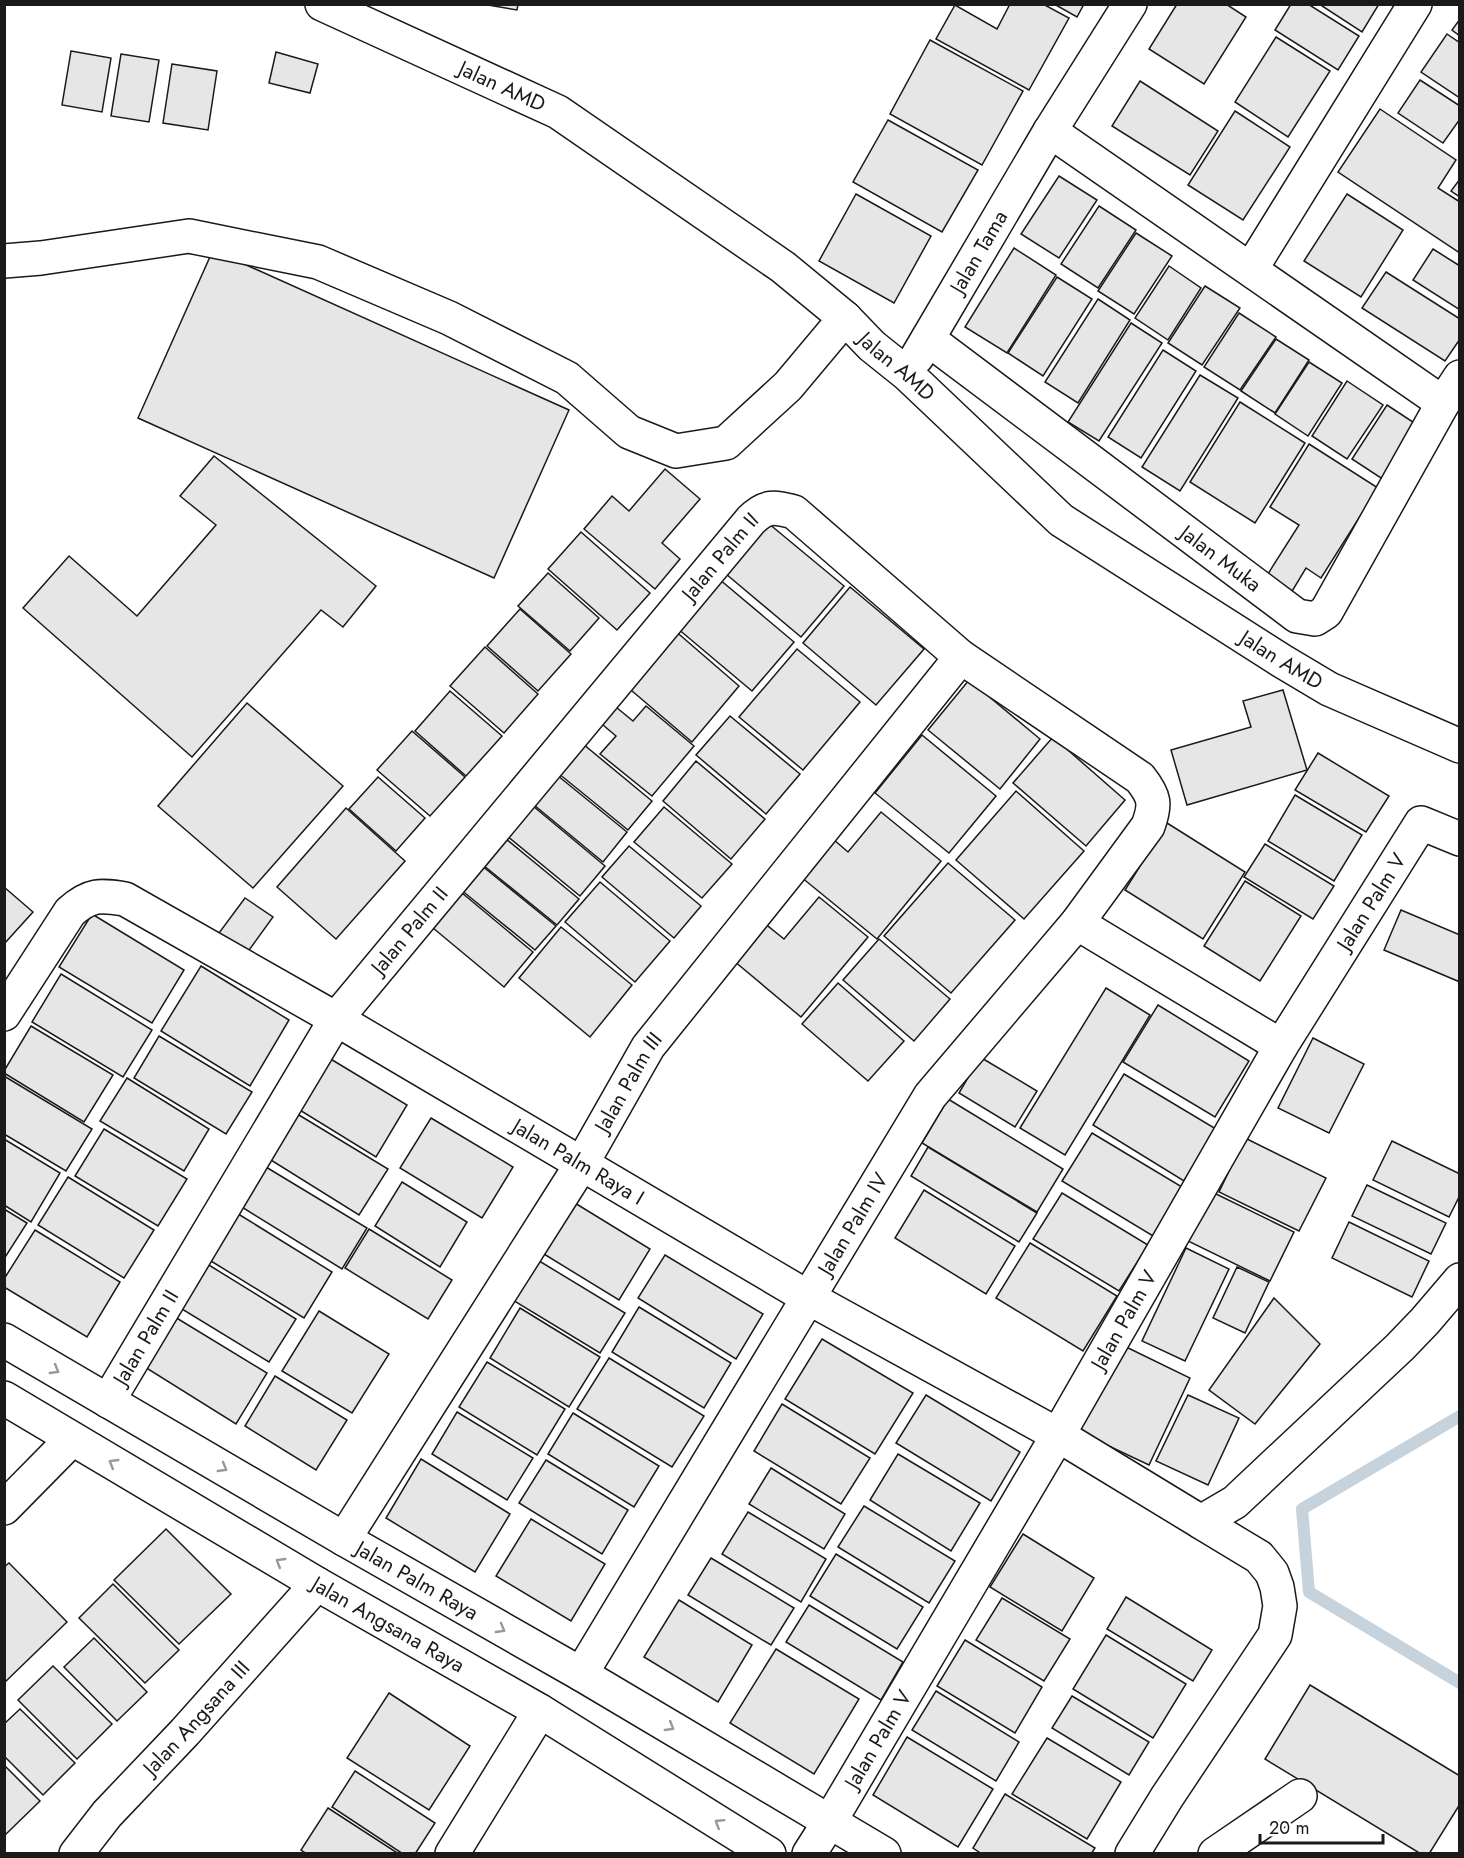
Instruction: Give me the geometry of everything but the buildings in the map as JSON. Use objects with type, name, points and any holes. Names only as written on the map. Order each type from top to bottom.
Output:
[{"type":"street","name":"Jalan AMD","points":[[322,4],[558,112],[783,267],[845,318],[872,346],[907,374],[1061,520],[1329,689],[1460,746]]},
{"type":"street","name":"Jalan Tama","points":[[907,374],[1050,131],[1130,4]]},
{"type":"street","points":[[1251,269],[1415,4]]},
{"type":"street","points":[[1050,131],[1251,269],[1451,390]]},
{"type":"street","points":[[4,261],[41,258],[189,236],[318,262],[449,318],[567,378],[629,432],[676,451],[726,443],[788,386],[845,318]]},
{"type":"street","name":"Jalan Muka","points":[[928,339],[1297,616],[1315,618],[1326,612],[1451,390]]},
{"type":"street","name":"Jalan Palm II","points":[[108,1401],[336,1019],[760,511],[770,508],[794,512],[961,657]]},
{"type":"street","name":"Jalan Palm IV","points":[[581,1674],[930,1096],[1077,923],[1148,826],[1154,809],[1153,798],[1140,778],[961,657]]},
{"type":"street","name":"Jalan Palm III","points":[[344,1539],[581,1165],[648,1047],[961,657]]},
{"type":"street","name":"Jalan Palm V","points":[[809,1854],[1058,1435],[1281,1046],[1421,823],[1460,839]]},
{"type":"street","name":"Jalan Palm Raya I","points":[[4,1014],[70,912],[83,900],[97,896],[125,899],[336,1019],[809,1298],[1058,1435],[1259,1557],[1272,1573],[1277,1587],[1280,1606],[1275,1635],[1167,1797],[1140,1850]]},
{"type":"street","points":[[1077,923],[1281,1046]]},
{"type":"street","points":[[1201,1522],[1234,1503],[1400,1347],[1425,1322],[1460,1280]]},
{"type":"street","name":"Jalan Palm Raya","points":[[4,1340],[344,1539],[581,1674],[884,1854]]},
{"type":"street","name":"Jalan Angsana Raya","points":[[4,1398],[317,1584],[540,1712],[769,1854]]},
{"type":"street","points":[[4,1508],[72,1439]]},
{"type":"street","name":"Jalan Angsana III","points":[[76,1854],[107,1814],[185,1732],[317,1584]]},
{"type":"street","points":[[452,1854],[540,1712]]},
{"type":"street","points":[[1215,1854],[1300,1796]]},
{"type":"waterway","points":[[1460,1416],[1302,1509],[1309,1592],[1460,1683]]}]
